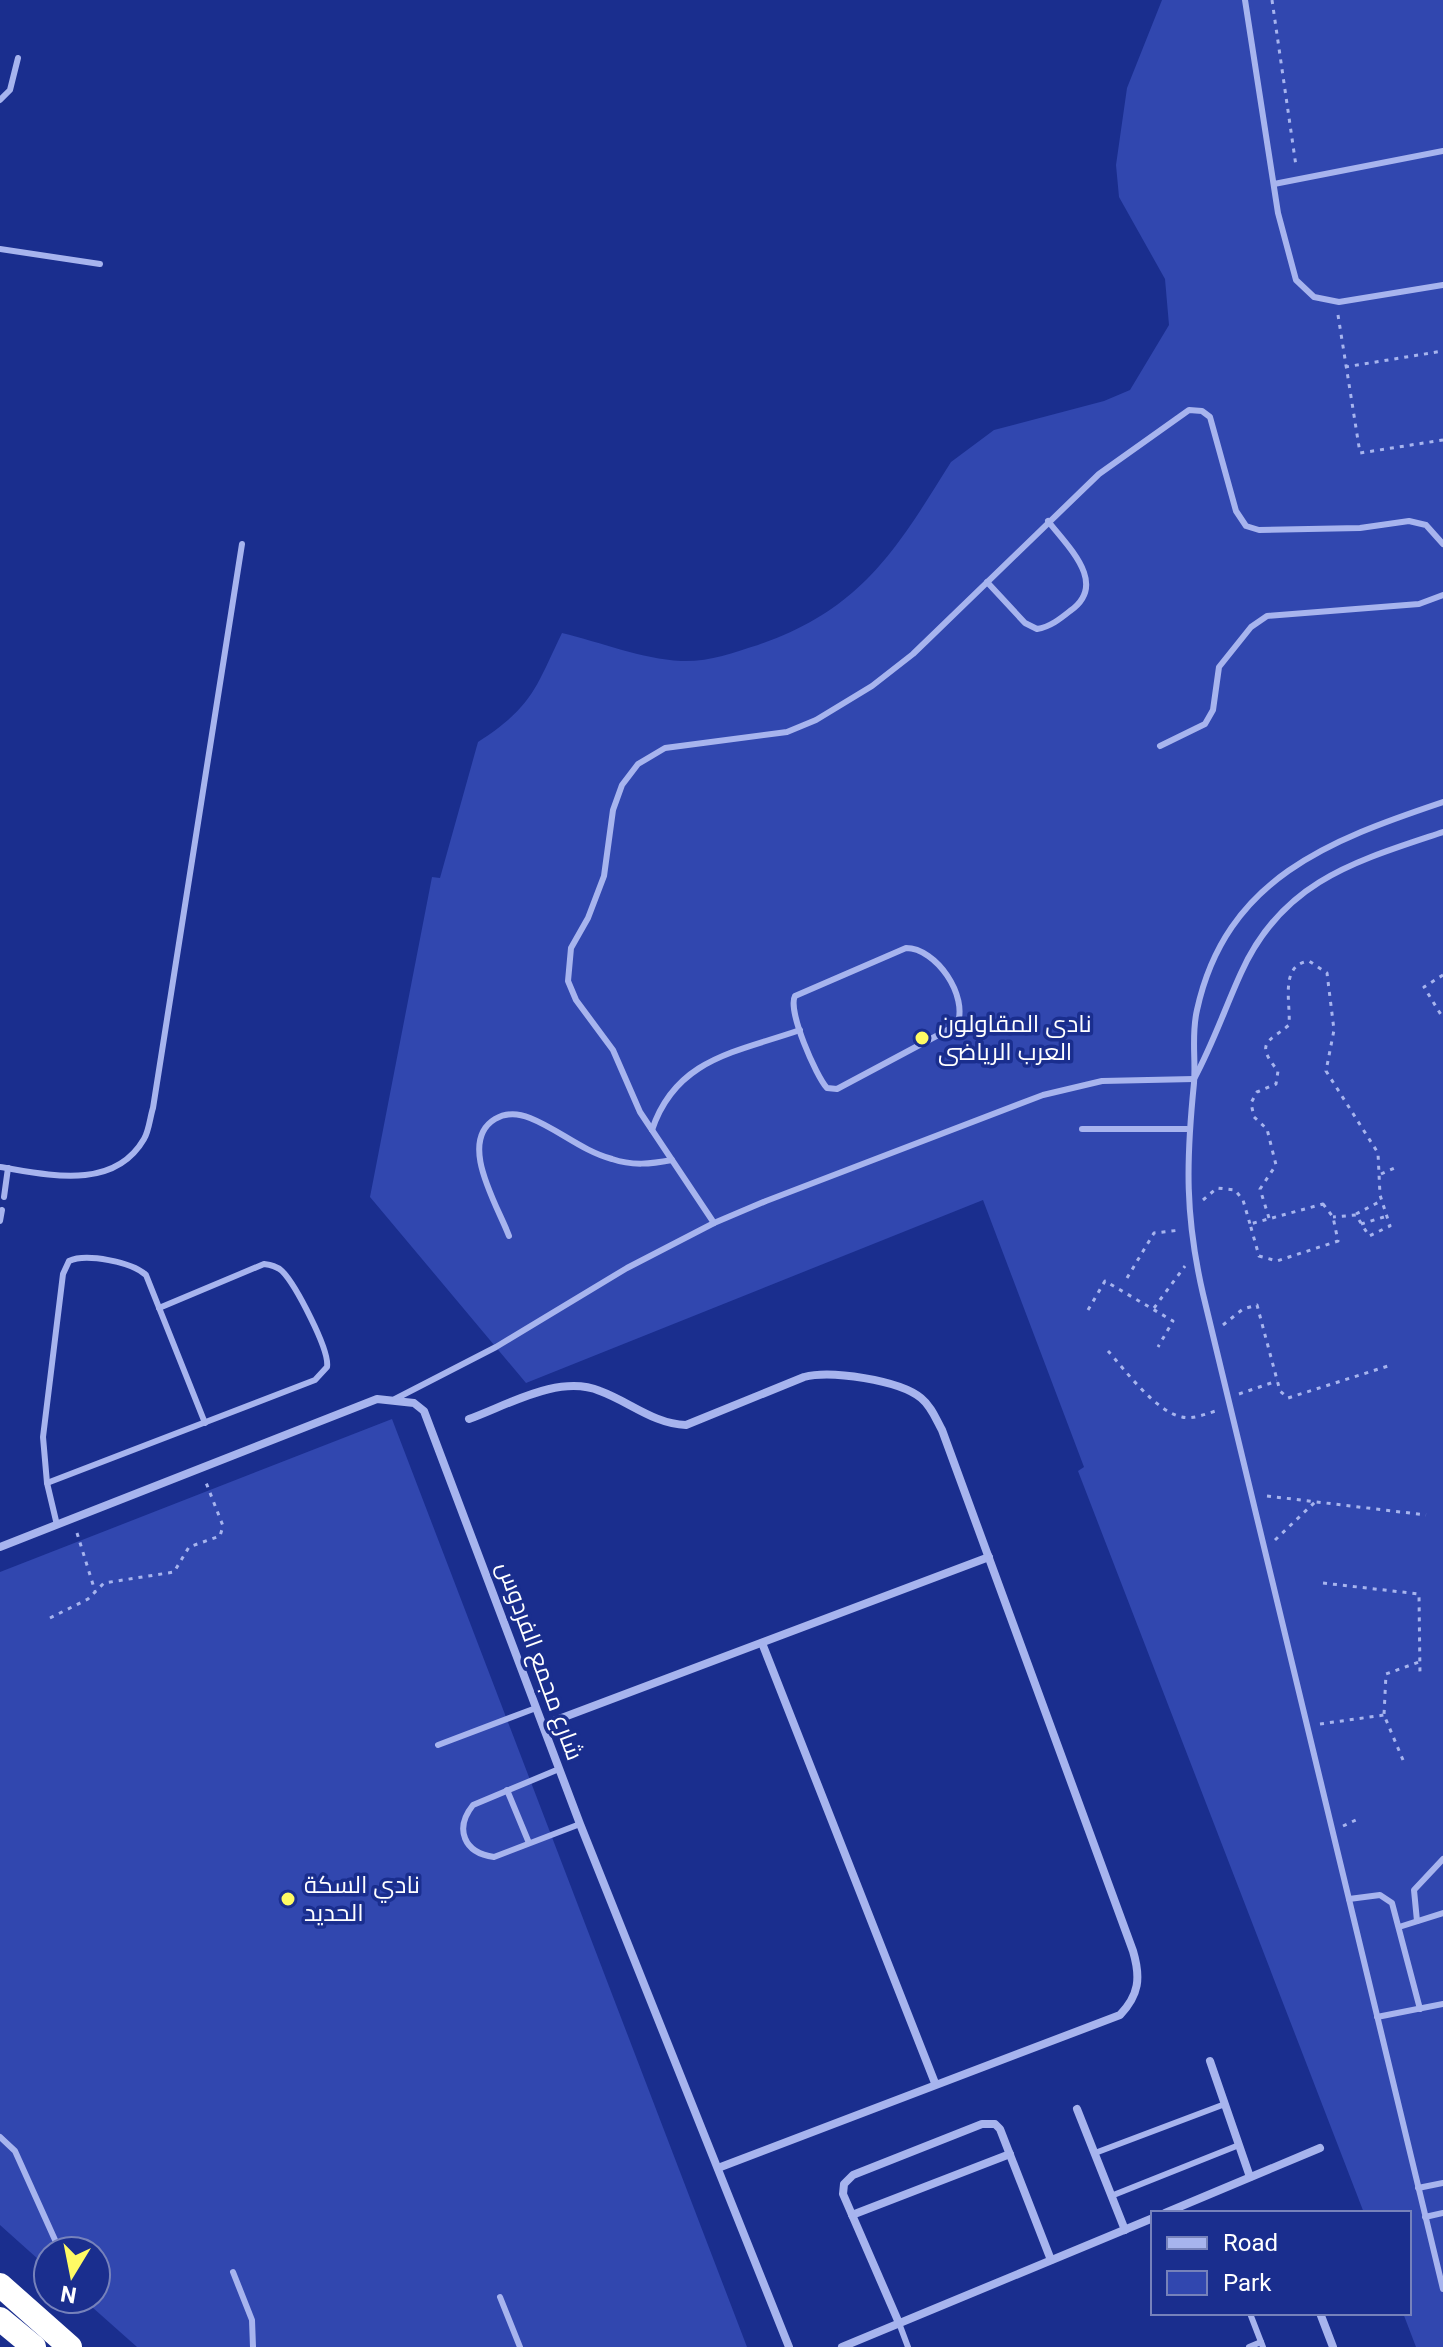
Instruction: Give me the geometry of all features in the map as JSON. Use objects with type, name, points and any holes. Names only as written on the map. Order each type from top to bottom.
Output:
[{"type":"highway","points":[[0,2285],[70,2347]]},
{"type":"highway","points":[[0,2319],[34,2347]]},
{"type":"street","points":[[469,1419],[561,1387],[599,1390],[657,1419],[686,1425],[814,1375],[835,1374],[902,1388],[921,1398],[934,1414],[989,1557],[1133,1951],[1138,1986],[1132,2002],[1120,2015],[718,2168]]},
{"type":"street","points":[[0,1547],[377,1399],[395,1399]]},
{"type":"street","name":"شارع مجمع الفردوس","points":[[395,1399],[414,1403],[424,1411],[432,1426],[580,1824],[789,2347]]},
{"type":"street","points":[[543,1725],[989,1557]]},
{"type":"street","points":[[762,1643],[935,2083]]},
{"type":"street","points":[[1210,2061],[1250,2177]]},
{"type":"street","points":[[1077,2109],[1125,2230]]},
{"type":"street","points":[[899,2323],[843,2194],[844,2184],[853,2175],[988,2123],[1000,2129],[1051,2260]]},
{"type":"street","points":[[1186,2209],[1250,2177],[1320,2148]]},
{"type":"street","points":[[852,2215],[1010,2154]]},
{"type":"street","points":[[842,2347],[1151,2219]]},
{"type":"street","points":[[1321,2315],[1333,2347]]},
{"type":"lane","points":[[1245,0],[1274,184],[1296,280],[1314,297],[1339,302],[1443,285]]},
{"type":"lane","points":[[0,100],[10,90],[18,58]]},
{"type":"lane","points":[[1274,184],[1443,151]]},
{"type":"lane","points":[[0,249],[100,264]]},
{"type":"lane","points":[[714,1223],[631,1098],[613,1050],[571,991],[566,970],[571,948],[588,918],[604,876],[613,810],[622,785],[638,764],[665,748],[773,736],[816,720],[894,670],[1048,521],[1126,453],[1195,410],[1206,413],[1212,422],[1236,511],[1246,526],[1259,530],[1350,528],[1409,521],[1426,525],[1443,544]]},
{"type":"lane","points":[[987,582],[1025,623],[1037,629],[1049,625],[1081,602],[1087,577],[1048,521]]},
{"type":"lane","points":[[4,1197],[4,1168],[85,1178],[119,1165],[145,1139],[153,1108],[242,544]]},
{"type":"lane","points":[[1160,746],[1205,724],[1213,710],[1219,667],[1251,627],[1267,616],[1419,604],[1443,595]]},
{"type":"lane","points":[[1443,802],[1339,839],[1300,861],[1265,889],[1231,932],[1203,990],[1193,1031],[1194,1079],[1187,1129],[1190,1229],[1196,1262],[1443,2289]]},
{"type":"lane","points":[[1194,1079],[1252,951],[1280,913],[1332,872],[1443,832]]},
{"type":"lane","points":[[906,948],[922,950],[933,957],[961,1010],[951,1030],[837,1089],[827,1088],[822,1082],[800,1030],[792,1010],[795,996],[906,948]]},
{"type":"lane","points":[[651,1130],[672,1090],[700,1064],[800,1030]]},
{"type":"lane","points":[[395,1399],[496,1347],[583,1293],[714,1223],[1043,1095],[1102,1081],[1194,1079]]},
{"type":"lane","points":[[509,1236],[478,1151],[480,1136],[489,1123],[503,1115],[518,1113],[533,1119],[609,1159],[630,1164],[672,1160]]},
{"type":"lane","points":[[1082,1129],[1187,1129]]},
{"type":"lane","points":[[0,1221],[2,1210]]},
{"type":"lane","points":[[57,1525],[47,1483],[43,1437],[64,1267],[75,1258],[135,1267],[146,1275],[205,1423]]},
{"type":"lane","points":[[47,1483],[315,1380],[327,1367],[325,1349],[285,1275],[273,1265],[264,1264],[159,1308]]},
{"type":"lane","points":[[438,1745],[536,1708]]},
{"type":"lane","points":[[559,1769],[473,1805],[464,1817],[462,1832],[467,1846],[479,1855],[494,1857],[580,1824]]},
{"type":"lane","points":[[507,1790],[529,1843]]},
{"type":"lane","points":[[1417,1921],[1414,1890],[1443,1859]]},
{"type":"lane","points":[[1349,1899],[1385,1896],[1392,1903],[1420,2009]]},
{"type":"lane","points":[[1399,1927],[1443,1913]]},
{"type":"lane","points":[[1377,2017],[1443,2004]]},
{"type":"lane","points":[[1095,2153],[1225,2104]]},
{"type":"lane","points":[[0,2137],[15,2151],[53,2235]]},
{"type":"lane","points":[[1111,2196],[1239,2145]]},
{"type":"lane","points":[[1418,2188],[1443,2183]]},
{"type":"lane","points":[[1425,2217],[1443,2213]]},
{"type":"lane","points":[[233,2272],[252,2320],[253,2347]]},
{"type":"lane","points":[[500,2297],[520,2347]]},
{"type":"lane","points":[[1249,2347],[1262,2344],[1251,2316]]},
{"type":"lane","points":[[899,2323],[908,2347]]},
{"type":"path","points":[[1272,0],[1298,179]]},
{"type":"path","points":[[1339,302],[1338,328],[1360,453],[1443,440]]},
{"type":"path","points":[[1345,367],[1443,351]]},
{"type":"path","points":[[1269,1218],[1260,1189],[1276,1165],[1267,1129],[1254,1117],[1251,1103],[1257,1092],[1276,1084],[1278,1071],[1268,1061],[1266,1046],[1271,1035],[1289,1025],[1290,973],[1303,961],[1316,962],[1327,973],[1334,1030],[1326,1071],[1373,1143],[1381,1174],[1381,1201],[1389,1228],[1371,1236],[1366,1234],[1356,1215]]},
{"type":"path","points":[[1443,975],[1424,987],[1443,1018]]},
{"type":"path","points":[[1381,1174],[1399,1166]]},
{"type":"path","points":[[1189,1214],[1212,1191],[1229,1187],[1243,1200],[1259,1256],[1277,1261],[1338,1241],[1333,1217],[1323,1204],[1250,1224]]},
{"type":"path","points":[[1333,1217],[1356,1215],[1381,1201]]},
{"type":"path","points":[[1361,1224],[1387,1216]]},
{"type":"path","points":[[1127,1278],[1154,1233],[1190,1229]]},
{"type":"path","points":[[1154,1309],[1182,1267],[1196,1262]]},
{"type":"path","points":[[1088,1310],[1105,1281],[1173,1321],[1158,1347]]},
{"type":"path","points":[[1213,1338],[1236,1313],[1257,1305],[1277,1381],[1283,1395],[1294,1398],[1388,1366]]},
{"type":"path","points":[[1108,1351],[1143,1391],[1178,1416],[1187,1418],[1230,1407]]},
{"type":"path","points":[[1228,1398],[1277,1381]]},
{"type":"path","points":[[50,1618],[88,1599],[104,1583],[124,1577],[174,1572],[189,1547],[220,1536],[223,1526],[201,1469]]},
{"type":"path","points":[[1251,1495],[1426,1515]]},
{"type":"path","points":[[1265,1553],[1315,1502]]},
{"type":"path","points":[[73,1519],[95,1591]]},
{"type":"path","points":[[1323,1583],[1419,1594],[1420,1676]]},
{"type":"path","points":[[1403,1760],[1384,1715],[1386,1674],[1419,1662]]},
{"type":"path","points":[[1307,1727],[1384,1715]]},
{"type":"path","points":[[1332,1831],[1360,1818]]},
{"type":"green space","name":"نادى المقاولون العرب الرياضى","points":[[1162,0],[1443,0],[1443,2347],[1416,2347],[1404,2315],[1411,2315],[1411,2211],[1363,2211],[1078,1471],[1084,1467],[983,1200],[526,1383],[370,1197],[432,877],[440,878],[478,742],[522,706],[562,633],[651,657],[691,661],[730,654],[794,630],[824,614],[873,573],[912,523],[951,462],[994,430],[1104,401],[1130,390],[1169,325],[1165,279],[1119,197],[1116,165],[1127,88]]},
{"type":"green space","name":"نادي السكة الحديد","points":[[392,1419],[747,2347],[137,2347],[101,2315],[112,2315],[112,2235],[32,2235],[32,2254],[0,2225],[0,1572]]},
{"type":"place","name":"نادى المقاولون العرب الرياضى","points":[[922,1038]]},
{"type":"place","name":"نادي السكة الحديد","points":[[288,1899]]}]
